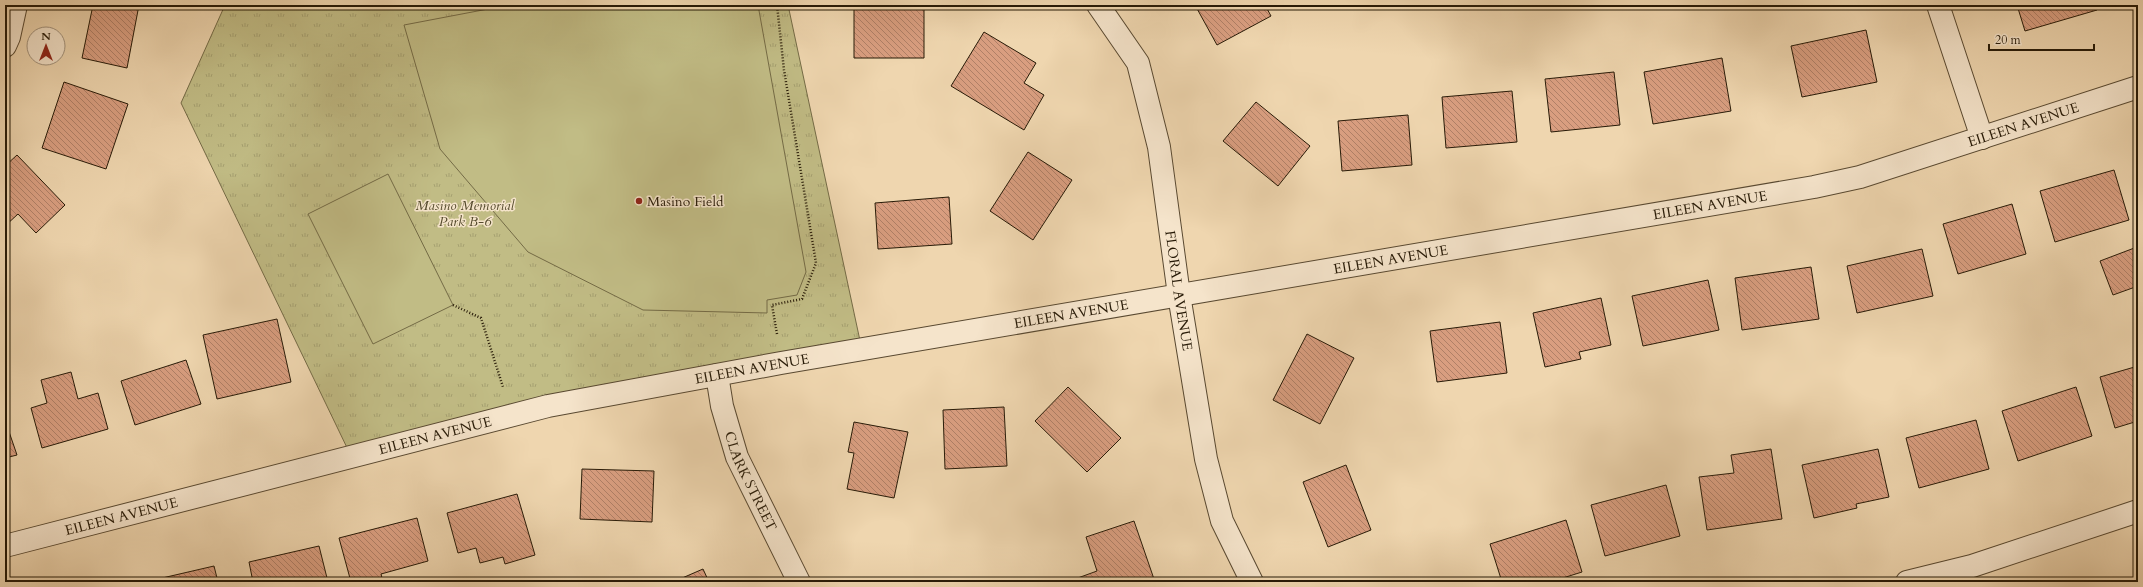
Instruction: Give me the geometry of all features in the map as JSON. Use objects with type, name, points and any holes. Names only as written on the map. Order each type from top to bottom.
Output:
[{"type":"street","points":[[5,46],[16,5]]},
{"type":"street","name":"FLORAL AVENUE","points":[[1098,5],[1138,63],[1159,147],[1179,295],[1206,459],[1222,521],[1252,582]]},
{"type":"street","points":[[1938,5],[1982,138]]},
{"type":"street","name":"EILEEN AVENUE","points":[[5,546],[548,406],[781,363],[1814,187],[1860,177],[2138,87]]},
{"type":"street","name":"CLARK STREET","points":[[717,375],[722,406],[737,458],[799,582]]},
{"type":"street","points":[[1907,582],[1972,566],[2138,511]]},
{"type":"path","points":[[777,5],[784,70],[816,263],[802,299],[772,305],[781,363]]},
{"type":"path","points":[[454,305],[481,318],[499,374],[510,416]]},
{"type":"green space","name":"Masino Memorial Park B-6","points":[[225,5],[788,5],[862,350],[351,456],[181,103]]},
{"type":"green space","name":"Masino Field","points":[[509,5],[758,5],[806,272],[797,295],[767,300],[767,313],[643,310],[528,252],[440,149],[404,25]]},
{"type":"green space","points":[[388,174],[453,305],[373,344],[308,214]]},
{"type":"building","points":[[93,5],[139,5],[127,68],[82,58]]},
{"type":"building","points":[[1195,5],[1265,5],[1271,16],[1217,45]]},
{"type":"building","points":[[2017,5],[2096,5],[2097,10],[2025,31]]},
{"type":"building","points":[[854,7],[924,7],[924,58],[854,58]]},
{"type":"building","points":[[1866,30],[1877,82],[1802,97],[1791,46]]},
{"type":"building","points":[[984,32],[1036,63],[1024,83],[1044,95],[1024,130],[951,86]]},
{"type":"building","points":[[1722,58],[1731,111],[1653,124],[1644,72]]},
{"type":"building","points":[[1614,72],[1620,125],[1551,132],[1545,79]]},
{"type":"building","points":[[64,82],[128,104],[106,169],[42,148]]},
{"type":"building","points":[[1512,91],[1517,142],[1446,148],[1442,97]]},
{"type":"building","points":[[1256,102],[1310,146],[1278,186],[1223,141]]},
{"type":"building","points":[[1408,115],[1412,165],[1342,171],[1338,121]]},
{"type":"building","points":[[1028,152],[1072,180],[1033,240],[990,211]]},
{"type":"building","points":[[17,155],[65,205],[36,233],[18,214],[5,226],[5,166]]},
{"type":"building","points":[[2114,170],[2129,220],[2055,242],[2040,191]]},
{"type":"building","points":[[949,197],[952,244],[878,249],[875,203]]},
{"type":"building","points":[[2012,204],[2026,254],[1958,274],[1943,224]]},
{"type":"building","points":[[2137,247],[2138,286],[2113,295],[2100,261]]},
{"type":"building","points":[[1922,249],[1933,296],[1857,313],[1847,266]]},
{"type":"building","points":[[1811,267],[1819,319],[1742,330],[1735,278]]},
{"type":"building","points":[[1708,280],[1719,330],[1643,346],[1632,296]]},
{"type":"building","points":[[1601,298],[1611,345],[1579,352],[1581,359],[1545,367],[1533,313]]},
{"type":"building","points":[[277,319],[291,382],[217,399],[203,335]]},
{"type":"building","points":[[1500,322],[1507,373],[1437,382],[1430,331]]},
{"type":"building","points":[[1307,334],[1354,358],[1320,424],[1273,400]]},
{"type":"building","points":[[186,360],[201,404],[135,425],[121,381]]},
{"type":"building","points":[[2138,366],[2138,421],[2115,428],[2100,377]]},
{"type":"building","points":[[71,372],[78,399],[98,393],[108,429],[42,448],[31,408],[47,403],[41,380]]},
{"type":"building","points":[[1068,387],[1121,438],[1087,472],[1035,421]]},
{"type":"building","points":[[2076,387],[2092,436],[2018,461],[2002,411]]},
{"type":"building","points":[[1004,407],[1007,466],[945,469],[943,410]]},
{"type":"building","points":[[5,420],[17,455],[5,458]]},
{"type":"building","points":[[1976,420],[1989,469],[1919,488],[1906,438]]},
{"type":"building","points":[[854,422],[908,432],[894,498],[847,489],[854,453],[848,452]]},
{"type":"building","points":[[1771,449],[1782,519],[1707,530],[1699,477],[1734,473],[1731,455]]},
{"type":"building","points":[[1878,449],[1889,497],[1856,504],[1857,508],[1814,518],[1802,465]]},
{"type":"building","points":[[1346,465],[1371,530],[1328,547],[1303,482]]},
{"type":"building","points":[[582,469],[654,471],[652,522],[580,519]]},
{"type":"building","points":[[1666,485],[1680,536],[1605,556],[1591,505]]},
{"type":"building","points":[[517,494],[535,555],[505,564],[503,557],[480,563],[476,548],[458,553],[447,513]]},
{"type":"building","points":[[417,518],[428,561],[381,574],[383,582],[351,582],[339,538]]},
{"type":"building","points":[[1566,520],[1582,572],[1550,582],[1502,582],[1490,544]]},
{"type":"building","points":[[1134,521],[1155,582],[1076,582],[1075,579],[1097,571],[1086,537]]},
{"type":"building","points":[[319,546],[328,582],[253,582],[249,562]]},
{"type":"building","points":[[214,566],[218,582],[145,582]]},
{"type":"building","points":[[703,569],[709,582],[673,582]]},
{"type":"place","name":"Masino Field","points":[[639,201]]}]
